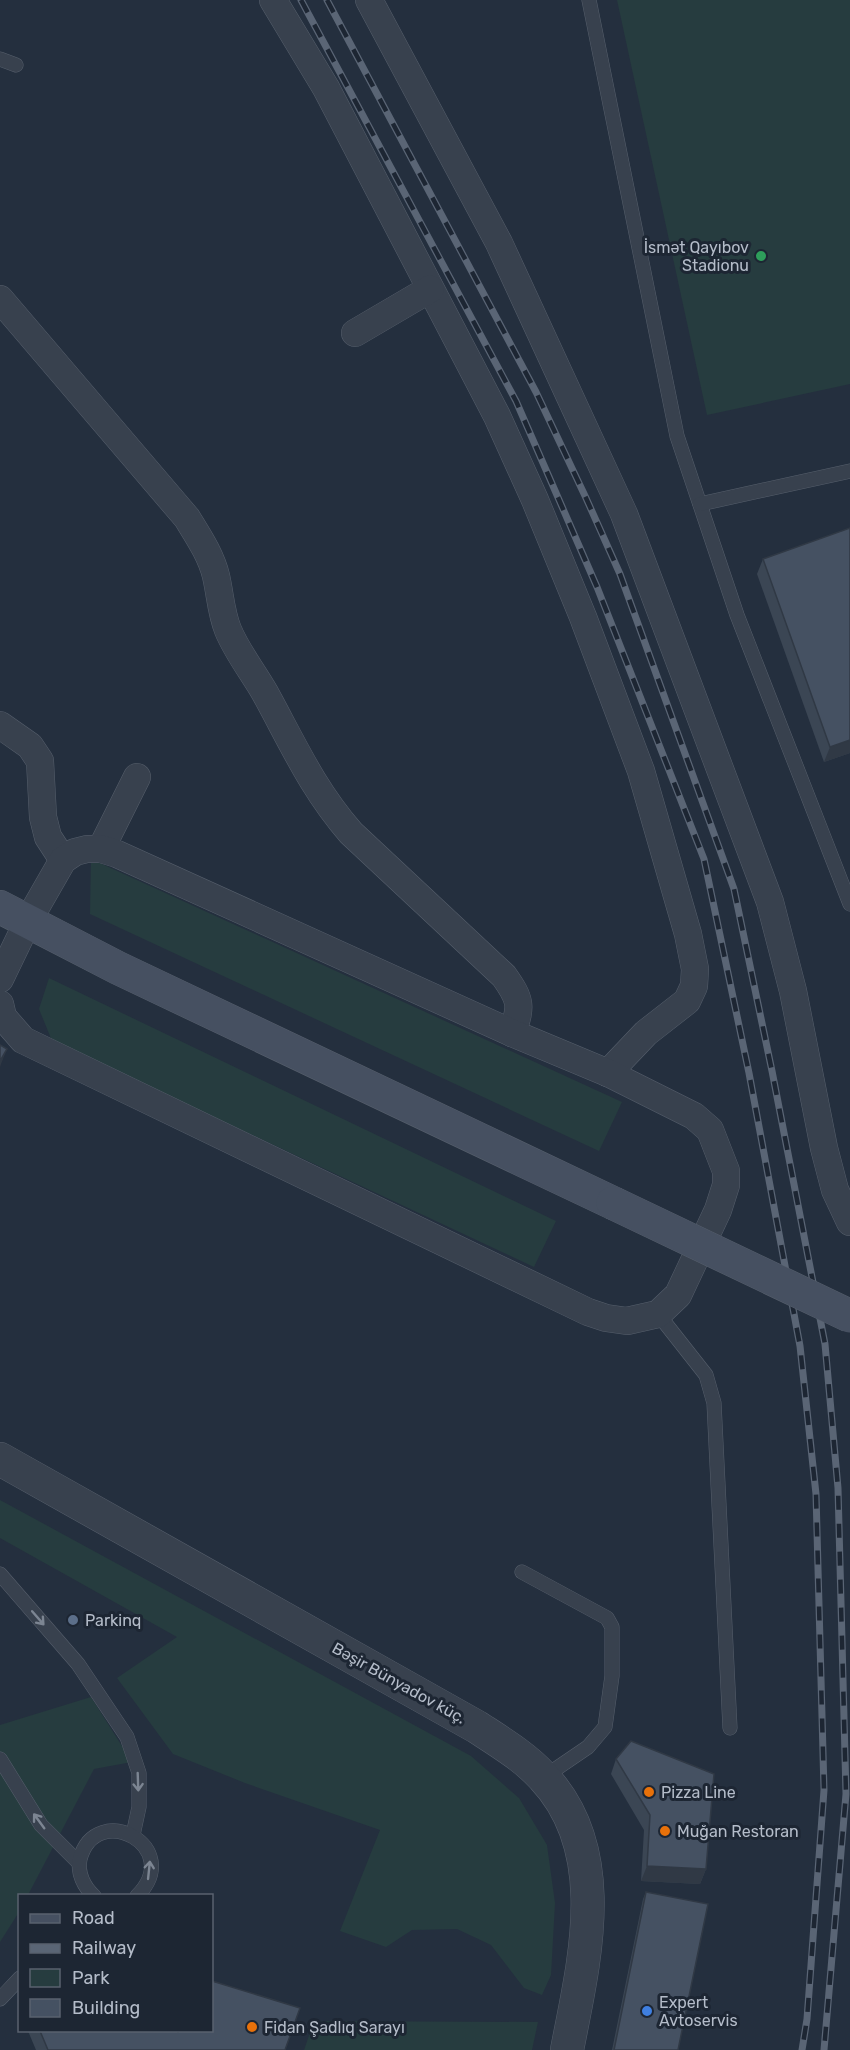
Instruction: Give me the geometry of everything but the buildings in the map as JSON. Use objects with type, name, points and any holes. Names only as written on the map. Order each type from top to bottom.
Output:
[{"type":"main road","points":[[9,914],[850,1316]]},
{"type":"street","points":[[273,0],[326,88],[496,416],[536,500],[641,771],[688,934],[695,969],[694,986],[687,1001],[645,1033],[608,1073]]},
{"type":"street","points":[[369,0],[498,243],[624,514],[770,902],[793,991],[824,1148],[836,1190],[850,1222]]},
{"type":"street","points":[[355,333],[430,289]]},
{"type":"street","points":[[0,299],[187,518],[202,543],[215,573],[227,628],[304,768],[329,808],[351,833],[504,976],[517,994],[520,1011],[512,1033]]},
{"type":"street","points":[[0,725],[30,746],[40,761],[43,817],[48,837],[63,860]]},
{"type":"street","points":[[101,849],[136,777]]},
{"type":"street","points":[[0,979],[9,914],[63,860],[75,852],[101,849],[117,854],[512,1033],[608,1073],[694,1116],[710,1130],[726,1172],[726,1185],[718,1210],[678,1295],[658,1314],[627,1321],[606,1318],[588,1312],[23,1040],[3,1017],[0,1004]]},
{"type":"street","name":"Bəşir Bünyadov küç.","points":[[0,1459],[477,1727],[516,1753],[544,1777],[575,1827],[584,1863],[588,1894],[584,1965],[567,2050]]},
{"type":"lane","points":[[589,0],[677,436],[737,615],[850,904]]},
{"type":"lane","points":[[0,59],[16,65]]},
{"type":"lane","points":[[700,504],[850,471]]},
{"type":"lane","points":[[658,1314],[705,1375],[714,1403],[730,1728]]},
{"type":"lane","points":[[522,1572],[607,1618],[612,1627],[612,1676],[605,1727],[588,1747],[544,1777]]},
{"type":"lane","points":[[0,1574],[78,1664],[127,1737],[139,1773],[139,1807],[133,1835]]},
{"type":"lane","points":[[0,1759],[41,1825],[79,1863]]},
{"type":"lane","points":[[91,1894],[84,1885],[80,1874],[79,1863],[82,1852],[99,1834],[122,1831],[133,1835],[149,1853],[152,1865],[150,1876],[139,1894]]},
{"type":"lane","points":[[0,1999],[18,1980]]},
{"type":"green space","name":"İsmət Qayıbov Stadionu","points":[[617,0],[850,0],[850,384],[707,415]]},
{"type":"green space","points":[[91,859],[622,1102],[599,1151],[90,914]]},
{"type":"green space","points":[[49,978],[556,1221],[534,1267],[52,1041],[39,1009]]},
{"type":"green space","points":[[0,1500],[471,1756],[519,1798],[547,1845],[555,1903],[551,1975],[542,1995],[524,1988],[491,1945],[457,1929],[412,1930],[386,1947],[340,1931],[380,1830],[245,1783],[173,1754],[117,1678],[177,1637],[0,1538]]},
{"type":"green space","points":[[91,1697],[132,1762],[94,1769],[29,1894],[18,1894],[18,1914],[0,1942],[0,1725]]},
{"type":"green space","points":[[314,2021],[538,2022],[532,2050],[304,2050]]},
{"type":"railway","points":[[301,0],[516,401],[597,587],[704,859],[749,1073],[800,1346],[816,1494],[824,1790],[807,2019],[802,2050]]},
{"type":"railway","points":[[327,0],[536,392],[586,498],[620,574],[734,889],[825,1344],[838,1488],[846,1794],[824,2050]]},
{"type":"place","name":"İsmət Qayıbov Stadionu","points":[[761,256]]},
{"type":"place","name":"Parkinq","points":[[73,1620]]},
{"type":"place","name":"Pizza Line","points":[[649,1792]]},
{"type":"place","name":"Muğan Restoran","points":[[665,1831]]},
{"type":"place","name":"Expert Avtoservis","points":[[647,2011]]},
{"type":"place","name":"Fidan Şadlıq Sarayı","points":[[252,2027]]}]
